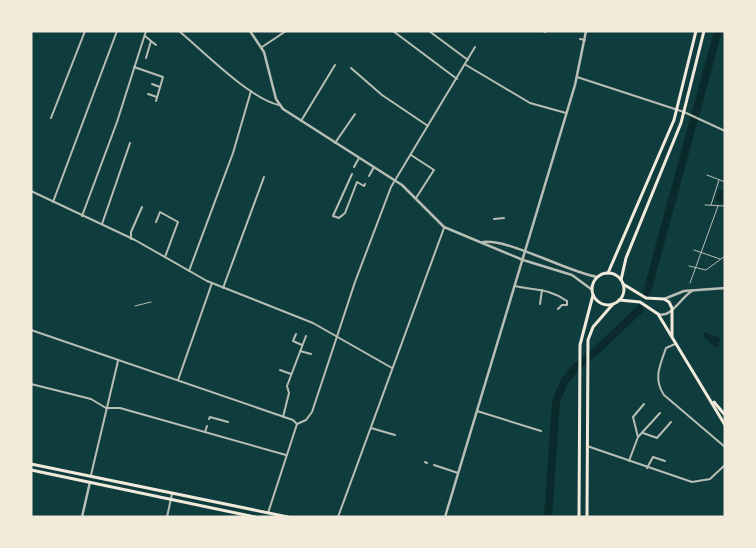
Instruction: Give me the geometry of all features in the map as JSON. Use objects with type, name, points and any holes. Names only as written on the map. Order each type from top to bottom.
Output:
[{"type":"main road","points":[[608,272],[624,240],[677,110],[696,31]]},
{"type":"main road","points":[[621,280],[632,244],[684,112],[704,31]]},
{"type":"main road","points":[[624,240],[632,244]]},
{"type":"main road","points":[[579,517],[580,354],[584,324],[593,295],[592,289],[597,276],[608,272],[615,274],[621,280],[623,292],[619,300],[612,304],[594,327],[588,340],[587,517]]},
{"type":"main road","points":[[623,284],[651,299],[664,299],[669,302],[672,311],[672,336]]},
{"type":"main road","points":[[593,295],[601,303],[612,304]]},
{"type":"main road","points":[[619,300],[640,302],[649,306],[658,314],[725,426]]},
{"type":"main road","points":[[711,400],[725,415]]},
{"type":"main road","points":[[31,464],[288,517]]},
{"type":"main road","points":[[31,470],[255,517]]},
{"type":"main road","points":[[61,476],[63,470]]},
{"type":"main road","points":[[90,482],[91,477]]},
{"type":"main road","points":[[236,512],[237,508]]},
{"type":"street","points":[[51,118],[84,31]]},
{"type":"street","points":[[53,202],[117,31]]},
{"type":"street","points":[[82,216],[146,31]]},
{"type":"street","points":[[179,31],[262,99],[279,105],[335,143],[395,180],[416,198],[444,227],[523,260],[572,275],[592,289]]},
{"type":"street","points":[[250,31],[262,47],[279,105]]},
{"type":"street","points":[[262,47],[286,31]]},
{"type":"street","points":[[393,31],[457,79]]},
{"type":"street","points":[[429,31],[468,60]]},
{"type":"street","points":[[444,517],[577,77],[586,31]]},
{"type":"street","points":[[144,36],[156,45]]},
{"type":"street","points":[[580,39],[585,40]]},
{"type":"street","points":[[146,58],[151,40]]},
{"type":"street","points":[[268,513],[297,424],[306,420],[312,412],[355,282],[395,180],[476,47]]},
{"type":"street","points":[[301,121],[335,65]]},
{"type":"street","points":[[466,65],[527,102],[566,114]]},
{"type":"street","points":[[134,67],[164,77],[156,101]]},
{"type":"street","points":[[351,68],[387,98],[428,126]]},
{"type":"street","points":[[577,77],[684,112],[725,131]]},
{"type":"street","points":[[152,84],[160,87]]},
{"type":"street","points":[[189,271],[232,157],[251,91]]},
{"type":"street","points":[[148,94],[157,97]]},
{"type":"street","points":[[335,143],[355,114]]},
{"type":"street","points":[[102,224],[130,143]]},
{"type":"street","points":[[410,155],[434,170],[416,198]]},
{"type":"street","points":[[354,167],[359,158]]},
{"type":"street","points":[[369,176],[374,167]]},
{"type":"street","points":[[352,174],[333,216],[339,218],[345,213],[357,182],[364,186],[365,184]]},
{"type":"street","points":[[707,175],[725,182]]},
{"type":"street","points":[[223,288],[264,178]]},
{"type":"street","points":[[711,205],[719,180]]},
{"type":"street","points":[[31,192],[102,224],[212,283],[303,318],[392,368]]},
{"type":"street","points":[[705,205],[725,206]]},
{"type":"street","points":[[690,282],[718,206]]},
{"type":"street","points":[[131,239],[131,232],[142,207]]},
{"type":"street","points":[[156,222],[160,212],[178,222],[165,257]]},
{"type":"street","points":[[494,219],[504,218]]},
{"type":"street","points":[[338,517],[444,227]]},
{"type":"street","points":[[483,242],[510,247],[597,276]]},
{"type":"street","points":[[694,250],[720,260]]},
{"type":"street","points":[[688,266],[706,270],[725,256]]},
{"type":"street","points":[[178,381],[212,283]]},
{"type":"street","points":[[515,286],[532,290],[550,290],[567,300],[567,305],[562,304],[558,309]]},
{"type":"street","points":[[664,299],[684,290],[725,288]]},
{"type":"street","points":[[540,304],[542,290]]},
{"type":"street","points":[[658,314],[664,316],[672,311],[681,299],[693,290]]},
{"type":"street","points":[[135,306],[151,302]]},
{"type":"street","points":[[31,330],[282,416],[297,424]]},
{"type":"street","points":[[296,334],[293,341],[302,345]]},
{"type":"street","points":[[282,416],[289,393],[287,386],[306,336]]},
{"type":"street","points":[[675,344],[668,346],[665,350],[657,373],[660,388],[664,395],[725,447]]},
{"type":"street","points":[[300,351],[311,354]]},
{"type":"street","points":[[91,477],[118,361]]},
{"type":"street","points":[[280,370],[291,374]]},
{"type":"street","points":[[31,384],[91,399],[106,408],[120,408],[286,455]]},
{"type":"street","points":[[638,437],[633,417],[644,404]]},
{"type":"street","points":[[477,411],[541,431]]},
{"type":"street","points":[[629,461],[638,437],[660,413]]},
{"type":"street","points":[[209,419],[210,417],[228,422]]},
{"type":"street","points":[[642,432],[656,438],[670,422]]},
{"type":"street","points":[[205,432],[207,426]]},
{"type":"street","points":[[371,428],[396,435]]},
{"type":"street","points":[[588,446],[680,480],[695,482],[710,479],[725,465]]},
{"type":"street","points":[[647,468],[653,457],[665,461]]},
{"type":"street","points":[[434,465],[458,473]]},
{"type":"street","points":[[82,517],[90,482]]},
{"type":"street","points":[[167,517],[172,494]]},
{"type":"water","points":[[719,189],[725,191],[724,204],[715,200]]},
{"type":"water","points":[[704,332],[720,338],[718,347],[716,348],[703,336]]},
{"type":"waterway","points":[[647,292],[718,31]]},
{"type":"waterway","points":[[548,517],[556,402],[564,382],[575,368],[640,309]]}]
